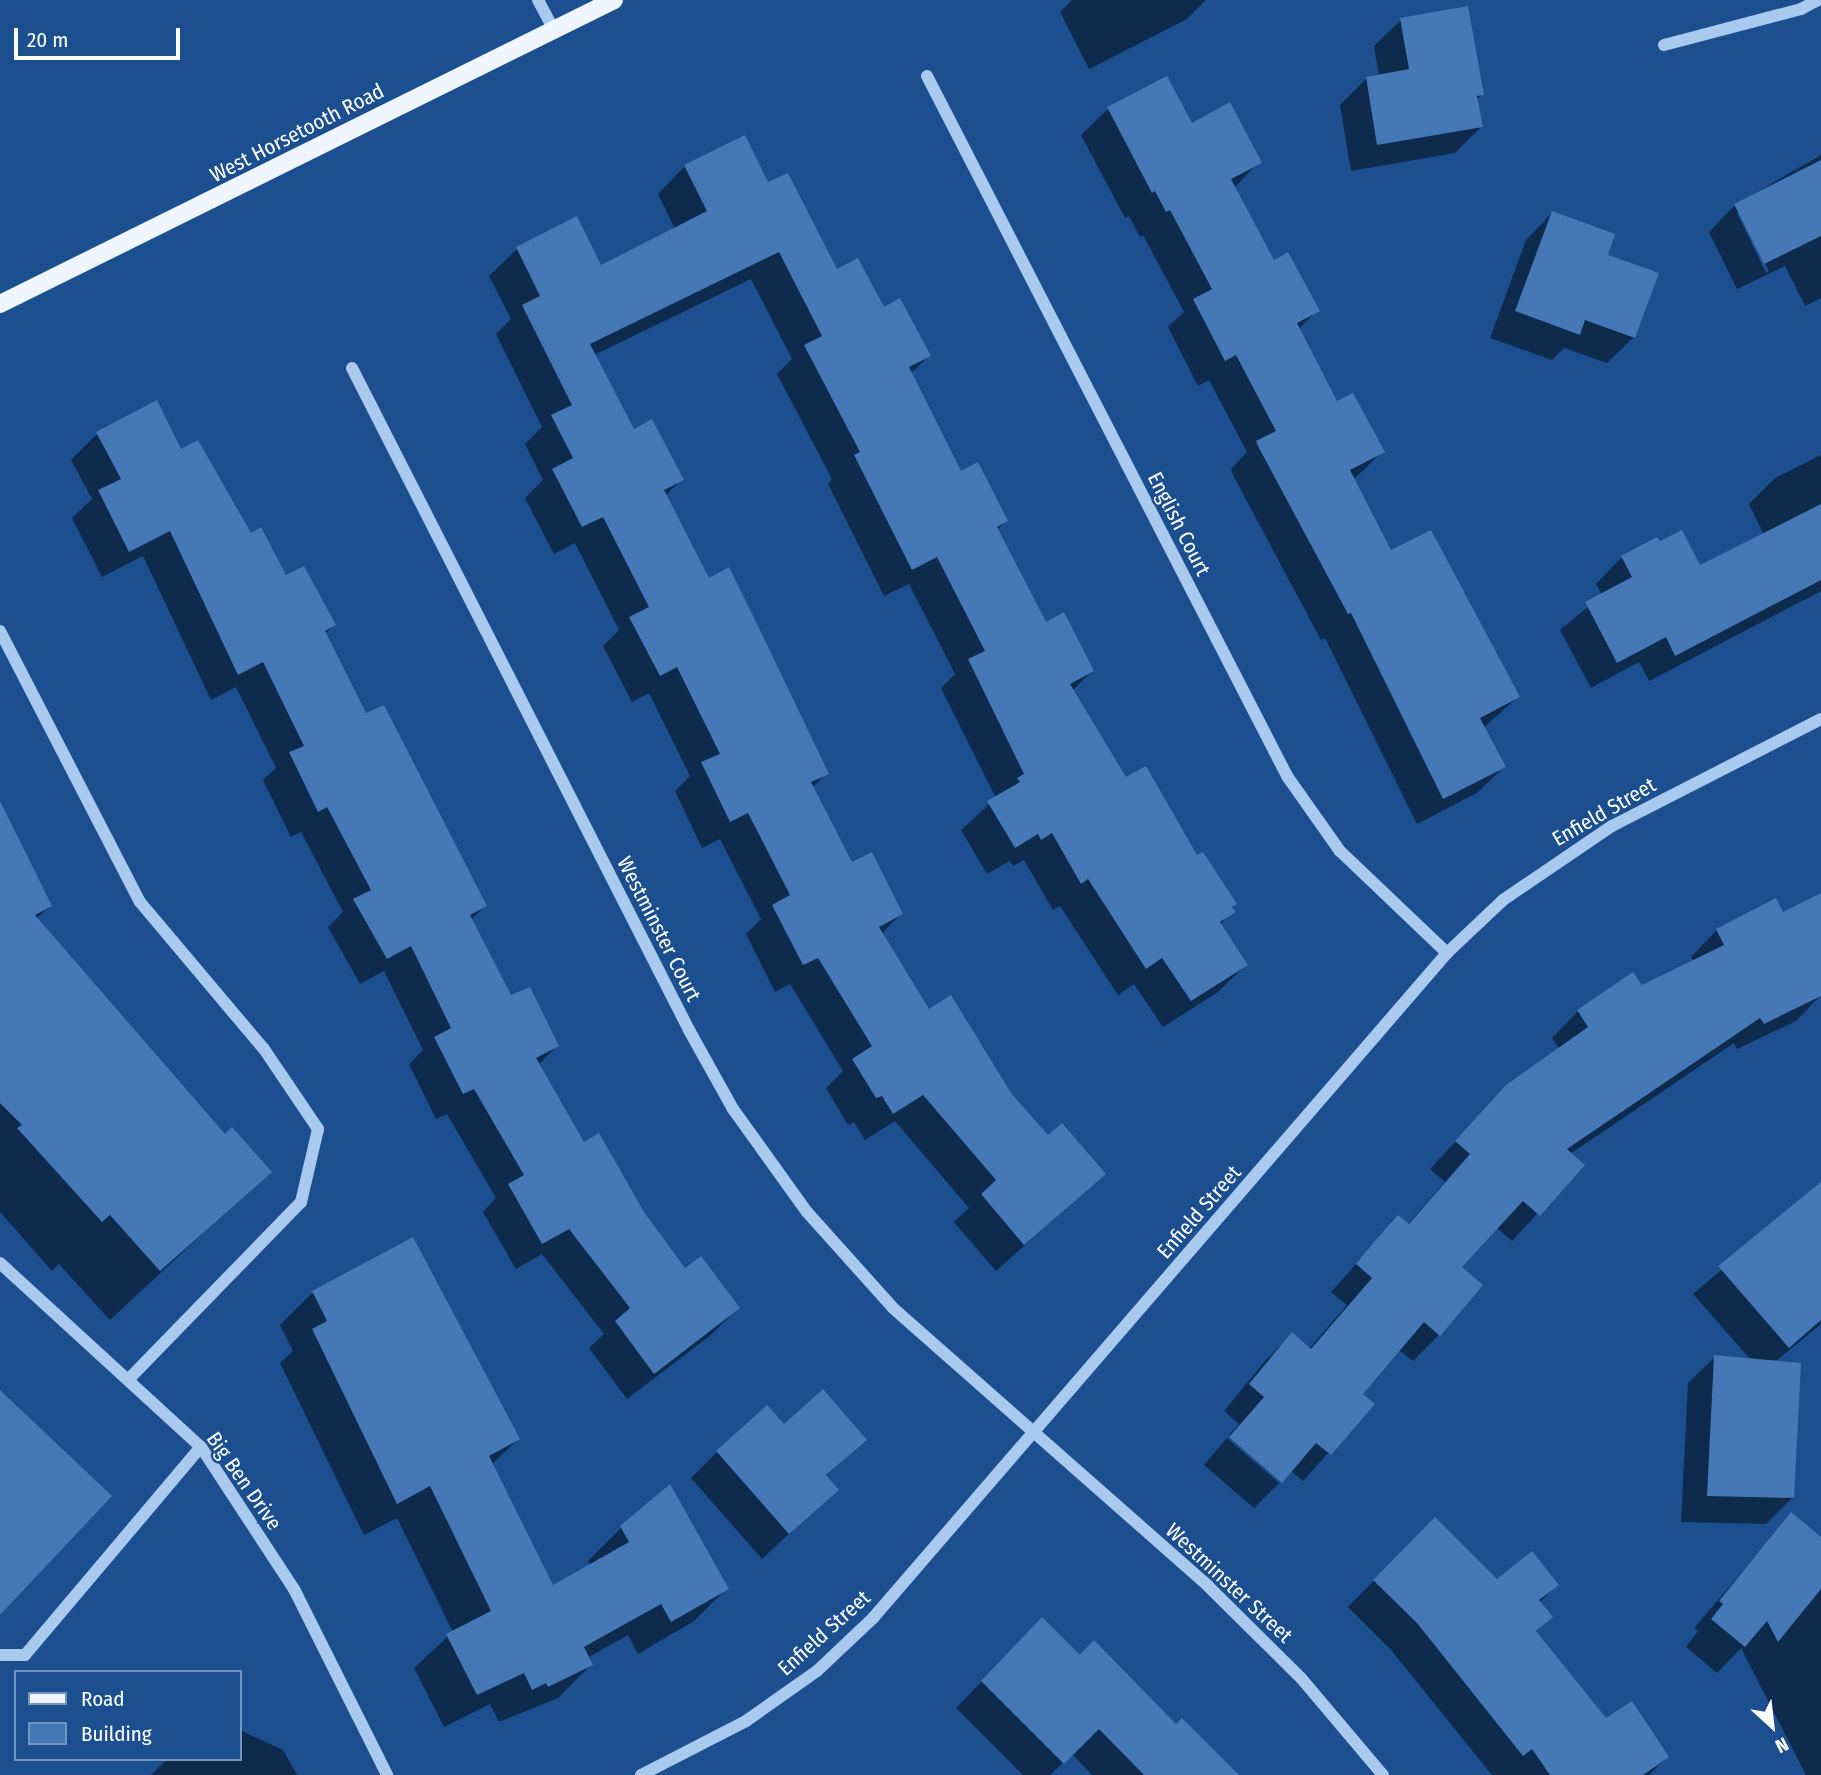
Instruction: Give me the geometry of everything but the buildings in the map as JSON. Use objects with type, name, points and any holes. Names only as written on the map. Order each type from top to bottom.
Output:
[{"type":"main road","name":"West Horsetooth Road","points":[[0,304],[614,0]]},
{"type":"street","points":[[538,0],[554,30]]},
{"type":"street","points":[[1664,45],[1801,9],[1818,0]]},
{"type":"street","name":"English Court","points":[[927,76],[1287,776],[1340,851],[1447,953]]},
{"type":"street","name":"Westminster Court","points":[[352,368],[733,1109],[807,1212],[893,1308],[1035,1433]]},
{"type":"street","points":[[0,631],[139,902],[264,1049],[318,1129],[301,1202],[128,1380]]},
{"type":"street","name":"Enfield Street","points":[[641,1775],[746,1721],[817,1671],[873,1618],[1447,953],[1503,900],[1564,854],[1821,719]]},
{"type":"street","name":"Big Ben Drive","points":[[0,1263],[201,1447],[294,1589],[387,1775]]},
{"type":"street","name":"Westminster Street","points":[[1035,1433],[1208,1586],[1301,1678],[1383,1775]]},
{"type":"street","points":[[0,1655],[25,1655],[201,1447]]}]
